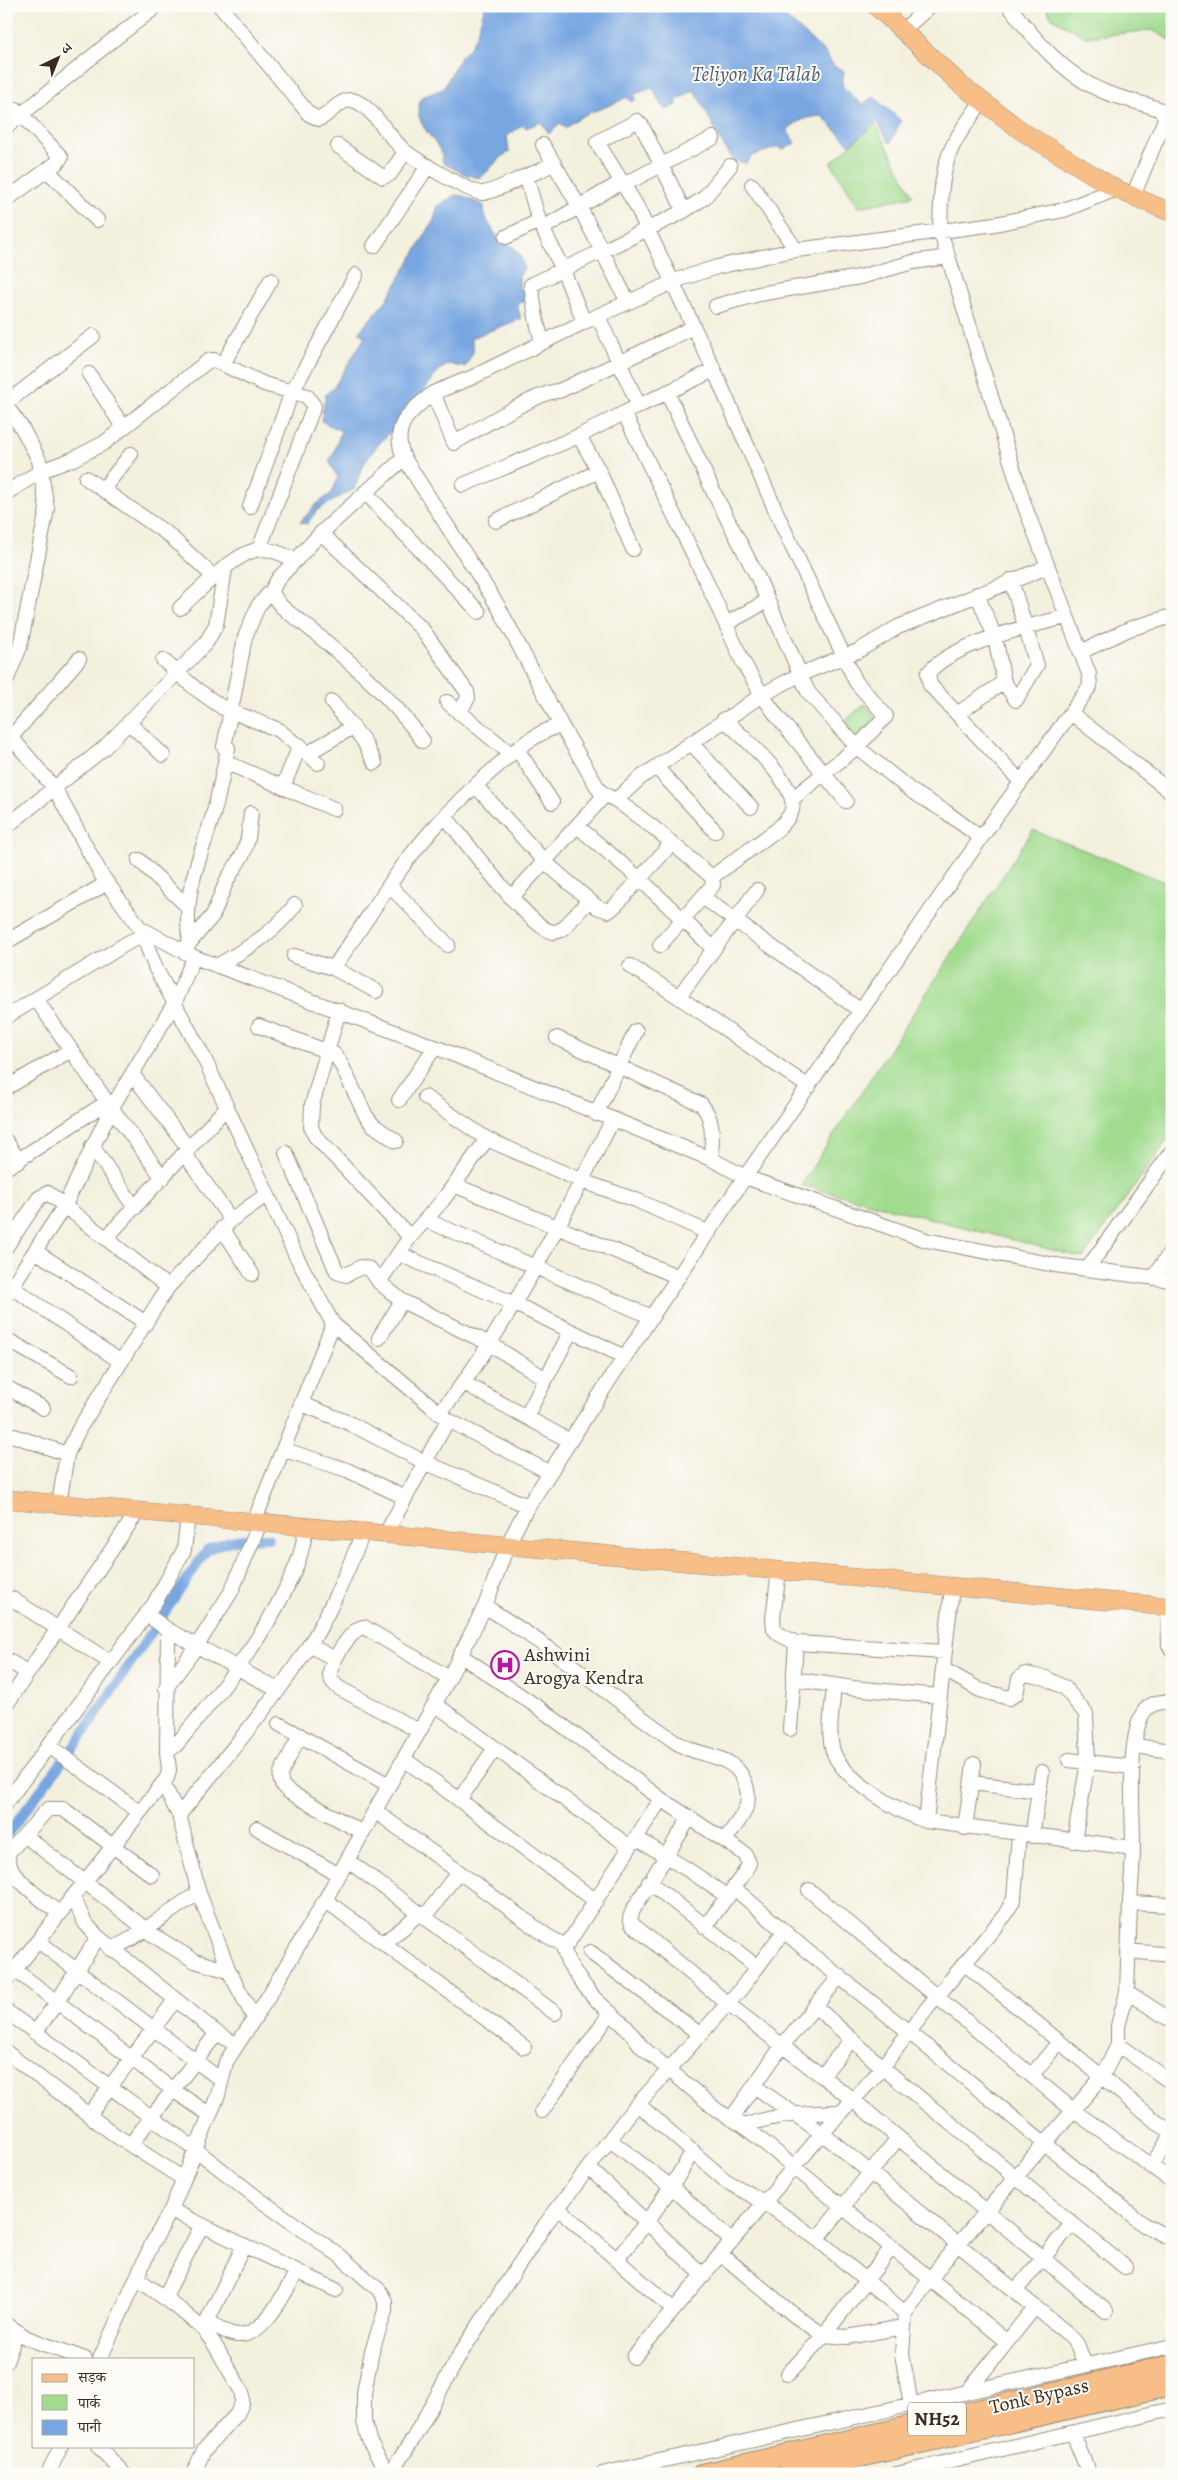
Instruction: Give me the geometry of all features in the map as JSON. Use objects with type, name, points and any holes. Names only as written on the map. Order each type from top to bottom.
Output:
[{"type":"highway","name":"Tonk Bypass","points":[[702,2474],[1172,2365]]},
{"type":"highway","name":"NH52","points":[[786,2474],[1172,2385]]},
{"type":"main road","points":[[876,6],[961,85],[1023,132],[1116,189],[1172,213]]},
{"type":"main road","points":[[6,1499],[188,1516],[256,1527],[306,1527],[1170,1607]]},
{"type":"street","points":[[6,127],[15,113],[144,6]]},
{"type":"street","points":[[15,113],[157,6]]},
{"type":"street","points":[[220,6],[309,114],[319,119],[326,117],[341,103],[348,100],[356,101],[365,107],[405,152],[470,190],[483,193],[539,171],[554,163]]},
{"type":"street","points":[[902,31],[930,6]]},
{"type":"street","points":[[1009,6],[1030,34],[1078,78],[1106,92],[1159,109],[1164,115],[1163,124],[1133,196]]},
{"type":"street","points":[[100,2358],[138,2279],[152,2244],[171,2210],[182,2178],[210,2115],[226,2062],[325,1900],[435,1704],[485,1606],[507,1546],[528,1506],[745,1177],[981,838],[1090,686],[1089,674],[1081,652],[1024,507],[940,230],[942,193],[947,160],[962,130],[982,101]]},
{"type":"street","points":[[6,200],[58,162],[61,157],[15,113]]},
{"type":"street","points":[[684,211],[642,126],[637,121],[597,142],[624,183],[674,283],[692,328],[714,370],[782,525],[856,682],[886,716],[857,747],[822,773],[792,799]]},
{"type":"street","points":[[506,237],[541,224],[579,206],[662,166],[713,138]]},
{"type":"street","points":[[543,145],[579,206],[628,302]]},
{"type":"street","points":[[338,146],[383,177],[390,174],[405,152]]},
{"type":"street","points":[[374,246],[428,166]]},
{"type":"street","points":[[542,342],[531,286],[602,253],[684,211],[704,198],[730,166]]},
{"type":"street","points":[[47,170],[97,220]]},
{"type":"street","points":[[526,176],[541,224],[563,270],[584,322]]},
{"type":"street","points":[[752,185],[796,250]]},
{"type":"street","points":[[660,945],[704,898],[713,885],[712,877],[672,843],[599,790],[562,726],[498,606],[404,458],[398,438],[404,420],[433,393],[628,302],[717,267],[796,250],[995,224],[1064,210],[1116,189]]},
{"type":"street","points":[[716,306],[759,294],[860,277],[913,262],[948,257]]},
{"type":"street","points":[[250,507],[292,392],[356,275]]},
{"type":"street","points":[[224,364],[271,280]]},
{"type":"street","points":[[598,316],[621,361],[639,406]]},
{"type":"street","points":[[433,393],[454,444],[536,398],[554,391],[558,392],[692,328]]},
{"type":"street","points":[[6,681],[20,647],[47,509],[39,460],[22,428],[6,404],[93,336]]},
{"type":"street","points":[[6,493],[41,472],[73,459],[104,443],[208,361],[214,360],[264,384],[306,396],[314,406],[259,550]]},
{"type":"street","points":[[463,485],[579,436],[714,370]]},
{"type":"street","points":[[89,374],[123,427]]},
{"type":"street","points":[[667,392],[714,493],[758,578],[808,692],[857,747],[913,792],[946,812],[981,838]]},
{"type":"street","points":[[624,413],[743,662],[762,695],[846,801]]},
{"type":"street","points":[[579,436],[599,471],[633,549]]},
{"type":"street","points":[[102,489],[131,454]]},
{"type":"street","points":[[189,950],[186,922],[187,906],[226,752],[234,713],[245,637],[258,606],[272,590],[289,557],[321,533],[404,458]]},
{"type":"street","points":[[496,521],[599,471]]},
{"type":"street","points":[[86,478],[220,573]]},
{"type":"street","points":[[365,492],[479,612]]},
{"type":"street","points":[[321,533],[422,629],[465,687],[468,698],[459,713]]},
{"type":"street","points":[[180,608],[245,553],[259,550],[289,557]]},
{"type":"street","points":[[511,898],[577,826],[611,798],[724,719],[762,695],[801,674],[844,655],[858,651],[898,627],[1047,567]]},
{"type":"street","points":[[6,827],[55,789],[130,723],[206,643],[216,625],[220,573]]},
{"type":"street","points":[[977,594],[995,637],[1004,682],[1016,700],[1037,665],[1011,580]]},
{"type":"street","points":[[272,590],[273,596],[284,608],[348,661],[391,701],[423,741]]},
{"type":"street","points":[[726,624],[767,601]]},
{"type":"street","points":[[1081,652],[1129,629],[1172,616]]},
{"type":"street","points":[[1021,782],[930,686],[928,673],[944,659],[995,637],[1066,617]]},
{"type":"street","points":[[79,659],[9,734],[55,789],[107,883],[141,932],[156,969],[175,1002],[266,1195],[333,1324],[443,1417],[549,1472]]},
{"type":"street","points":[[163,660],[196,689],[234,713],[261,721],[279,730],[309,754]]},
{"type":"street","points":[[957,714],[1004,682]]},
{"type":"street","points":[[332,702],[353,727],[375,763]]},
{"type":"street","points":[[447,702],[459,713],[514,752],[552,802]]},
{"type":"street","points":[[1071,713],[1172,793]]},
{"type":"street","points":[[712,877],[778,829],[787,820],[792,810],[792,799],[788,787],[769,764],[724,719]]},
{"type":"street","points":[[130,723],[163,755]]},
{"type":"street","points":[[333,968],[390,886],[445,816],[475,785],[530,739],[562,726]]},
{"type":"street","points":[[282,787],[309,754],[353,727]]},
{"type":"street","points":[[691,743],[751,806]]},
{"type":"street","points":[[226,752],[282,787],[334,809]]},
{"type":"street","points":[[656,768],[715,831]]},
{"type":"street","points":[[475,785],[545,862],[597,907],[609,911],[672,843]]},
{"type":"street","points":[[121,1362],[8,1288],[35,1251],[65,1204],[109,1106],[132,1074],[175,1002],[189,950],[213,915],[227,880],[243,854],[248,839],[251,813]]},
{"type":"street","points":[[445,816],[511,898],[542,925],[554,932],[564,928],[589,900]]},
{"type":"street","points":[[577,826],[640,879],[713,948]]},
{"type":"street","points":[[139,860],[187,906]]},
{"type":"street","points":[[6,942],[107,883]]},
{"type":"street","points":[[390,886],[448,945]]},
{"type":"street","points":[[680,995],[757,890]]},
{"type":"street","points":[[704,898],[733,921],[861,1011]]},
{"type":"street","points":[[217,966],[267,936],[282,923],[295,905]]},
{"type":"street","points":[[141,932],[189,950],[217,966],[435,1047],[596,1114],[613,1119],[711,1159],[745,1177],[926,1240],[1087,1269],[1172,1280]]},
{"type":"street","points":[[6,1017],[129,942],[141,932]]},
{"type":"street","points":[[294,956],[333,968],[376,991]]},
{"type":"street","points":[[630,966],[680,995],[750,1048],[810,1086]]},
{"type":"street","points":[[36,999],[109,1106],[164,1178]]},
{"type":"street","points":[[339,1010],[312,1105],[310,1127],[315,1136],[410,1237]]},
{"type":"street","points":[[259,1026],[328,1050],[339,1060],[366,1116],[373,1125],[396,1141]]},
{"type":"street","points":[[596,1114],[636,1031]]},
{"type":"street","points":[[557,1038],[701,1104],[706,1110],[711,1125],[711,1159]]},
{"type":"street","points":[[399,1100],[435,1047]]},
{"type":"street","points":[[6,1088],[71,1050]]},
{"type":"street","points":[[132,1074],[187,1152],[252,1274]]},
{"type":"street","points":[[425,1097],[487,1139],[582,1181],[636,1200],[709,1233]]},
{"type":"street","points":[[6,1168],[109,1106]]},
{"type":"street","points":[[107,1237],[164,1178],[226,1108]]},
{"type":"street","points":[[385,1535],[424,1462],[443,1417],[537,1266],[613,1119]]},
{"type":"street","points":[[379,1282],[410,1237],[454,1185],[487,1139]]},
{"type":"street","points":[[6,1141],[19,1161]]},
{"type":"street","points":[[92,1146],[135,1208]]},
{"type":"street","points":[[1087,1269],[1172,1151]]},
{"type":"street","points":[[286,1153],[334,1268],[341,1275],[346,1275],[365,1267],[370,1269],[379,1282],[402,1301],[490,1344],[546,1379]]},
{"type":"street","points":[[454,1185],[679,1278]]},
{"type":"street","points":[[6,1247],[42,1195],[48,1193],[65,1204],[168,1287]]},
{"type":"street","points":[[58,1504],[67,1454],[79,1429],[168,1287],[227,1224],[266,1195]]},
{"type":"street","points":[[426,1220],[537,1266],[652,1317]]},
{"type":"street","points":[[1153,1278],[1172,1250]]},
{"type":"street","points":[[35,1251],[146,1323]]},
{"type":"street","points":[[398,1254],[515,1304],[625,1357]]},
{"type":"street","points":[[379,1338],[402,1301]]},
{"type":"street","points":[[166,1688],[198,1645],[230,1592],[250,1551],[256,1527],[333,1324]]},
{"type":"street","points":[[526,1417],[571,1331]]},
{"type":"street","points":[[6,1339],[71,1376]]},
{"type":"street","points":[[464,1383],[570,1440]]},
{"type":"street","points":[[6,1388],[43,1408]]},
{"type":"street","points":[[302,1404],[349,1423],[424,1462],[528,1506]]},
{"type":"street","points":[[6,1433],[67,1454]]},
{"type":"street","points":[[285,1450],[347,1470],[404,1497]]},
{"type":"street","points":[[6,1705],[138,1512]]},
{"type":"street","points":[[6,1803],[54,1750],[110,1662],[148,1616],[184,1550],[188,1516]]},
{"type":"street","points":[[167,1752],[181,1739],[238,1667],[282,1598],[300,1556],[306,1527]]},
{"type":"street","points":[[179,1815],[278,1690],[309,1645],[343,1580],[363,1533]]},
{"type":"street","points":[[779,1571],[773,1618],[774,1629],[779,1634],[796,1642],[945,1652]]},
{"type":"street","points":[[926,1821],[952,1588]]},
{"type":"street","points":[[12,1599],[110,1662]]},
{"type":"street","points":[[485,1606],[547,1648],[685,1748],[719,1758],[738,1770],[747,1789],[749,1802],[725,1840]]},
{"type":"street","points":[[1170,1607],[1169,1645],[1172,1650]]},
{"type":"street","points":[[148,1616],[165,1628],[278,1690]]},
{"type":"street","points":[[419,1731],[339,1688],[332,1682],[330,1677],[335,1659],[356,1630],[364,1627],[449,1678]]},
{"type":"street","points":[[165,1628],[169,1770],[163,1784],[10,1976],[57,2002],[173,2090],[210,2115]]},
{"type":"street","points":[[790,1728],[796,1642]]},
{"type":"street","points":[[309,1645],[335,1659]]},
{"type":"street","points":[[460,1655],[542,1710],[661,1799],[725,1840],[748,1858],[745,1872],[705,1926]]},
{"type":"street","points":[[6,1659],[28,1673]]},
{"type":"street","points":[[943,1669],[980,1690],[1004,1698],[1013,1697],[1016,1694],[1019,1680],[1026,1674],[1046,1678],[1065,1688],[1086,1714],[1088,1762],[1074,1841]]},
{"type":"street","points":[[793,1679],[939,1696]]},
{"type":"street","points":[[834,1685],[832,1750],[836,1759],[865,1788],[890,1806],[926,1821],[965,1828],[1133,1848]]},
{"type":"street","points":[[911,2405],[902,2354],[903,2327],[906,2312],[958,2244],[1102,2078],[1118,2045],[1119,2021],[1127,1992],[1135,1746],[1142,1714],[1150,1704],[1164,1701],[1172,1702]]},
{"type":"street","points":[[435,1704],[495,1748],[633,1842],[666,1856],[731,1893],[784,1931],[1144,2225],[1172,2239]]},
{"type":"street","points":[[279,1724],[389,1785]]},
{"type":"street","points":[[300,1735],[281,1773],[282,1785],[291,1793],[363,1832]]},
{"type":"street","points":[[1135,1746],[1172,1751]]},
{"type":"street","points":[[459,1800],[495,1748]]},
{"type":"street","points":[[54,1750],[139,1812]]},
{"type":"street","points":[[404,1759],[596,1901]]},
{"type":"street","points":[[1069,1760],[1133,1767]]},
{"type":"street","points":[[965,1828],[974,1764]]},
{"type":"street","points":[[634,2356],[882,2066],[937,1996],[1001,1920],[1014,1899],[1025,1835],[1039,1791],[1042,1772]]},
{"type":"street","points":[[972,1783],[1039,1791]]},
{"type":"street","points":[[163,1784],[179,1815],[199,1893],[229,1971],[254,2018]]},
{"type":"street","points":[[375,1811],[547,1936],[562,1944],[567,1944],[661,1799]]},
{"type":"street","points":[[60,1914],[9,1869],[7,1856],[39,1817],[54,1808],[63,1809],[152,1875]]},
{"type":"street","points":[[690,1817],[633,1910],[630,1918],[632,1924],[728,2004],[853,2100],[1106,2311]]},
{"type":"street","points":[[257,1828],[339,1875]]},
{"type":"street","points":[[24,1835],[146,1930],[195,1962],[229,1971]]},
{"type":"street","points":[[347,1860],[555,2013]]},
{"type":"street","points":[[383,1943],[422,1915],[458,1872]]},
{"type":"street","points":[[649,1882],[757,1966]]},
{"type":"street","points":[[809,1890],[1074,2111],[1172,2181]]},
{"type":"street","points":[[111,1949],[130,1941],[180,1903],[199,1893]]},
{"type":"street","points":[[73,1897],[85,1923],[111,1949],[217,2033],[236,2044]]},
{"type":"street","points":[[325,1900],[524,2047]]},
{"type":"street","points":[[1130,1903],[1172,1905]]},
{"type":"street","points":[[6,2011],[195,2149],[260,2200],[339,2255],[379,2290],[386,2301],[385,2311],[372,2352],[364,2393],[364,2422],[370,2443],[389,2474],[413,2439],[462,2351],[558,2208],[638,2104],[728,2004],[784,1931]]},
{"type":"street","points":[[35,2033],[98,1937]]},
{"type":"street","points":[[38,1941],[221,2080]]},
{"type":"street","points":[[562,1944],[568,1962],[595,1999],[626,2027],[642,2047],[668,2071],[731,2119],[744,2126],[841,2208],[931,2278],[1007,2342]]},
{"type":"street","points":[[1128,1951],[1172,1955]]},
{"type":"street","points":[[590,1952],[701,2035]]},
{"type":"street","points":[[964,1964],[1172,2133],[1150,2166]]},
{"type":"street","points":[[731,2119],[782,2046],[840,1976]]},
{"type":"street","points":[[1127,1992],[1172,2021]]},
{"type":"street","points":[[89,2115],[175,2000]]},
{"type":"street","points":[[815,2006],[882,2066],[1124,2266]]},
{"type":"street","points":[[542,2111],[610,2013]]},
{"type":"street","points":[[130,2145],[217,2033]]},
{"type":"street","points":[[822,2076],[852,2039]]},
{"type":"street","points":[[1032,2075],[1059,2042]]},
{"type":"street","points":[[1118,2045],[1172,2083]]},
{"type":"street","points":[[6,2052],[130,2145],[182,2178]]},
{"type":"street","points":[[754,2086],[823,2134],[1035,2307],[1077,2344],[1085,2365]]},
{"type":"street","points":[[638,2104],[726,2181],[764,2202],[816,2239],[906,2312]]},
{"type":"street","points":[[744,2126],[765,2118],[795,2113],[842,2112]]},
{"type":"street","points":[[816,2239],[869,2171],[898,2138]]},
{"type":"street","points":[[610,2140],[672,2188],[732,2241]]},
{"type":"street","points":[[617,2258],[647,2224],[672,2188],[693,2151]]},
{"type":"street","points":[[589,2168],[704,2276]]},
{"type":"street","points":[[558,2208],[674,2310]]},
{"type":"street","points":[[171,2210],[336,2290]]},
{"type":"street","points":[[1015,2291],[1072,2224]]},
{"type":"street","points":[[164,2298],[202,2225]]},
{"type":"street","points":[[205,2325],[244,2245]]},
{"type":"street","points":[[788,2374],[824,2335],[892,2247]]},
{"type":"street","points":[[722,2254],[795,2316],[824,2335],[847,2337],[903,2327]]},
{"type":"street","points":[[138,2279],[205,2325],[232,2334],[244,2335],[253,2332],[267,2320],[297,2271]]},
{"type":"street","points":[[967,2392],[1035,2307]]},
{"type":"street","points":[[193,2474],[199,2447],[237,2414],[242,2403],[242,2392],[205,2325]]},
{"type":"street","points":[[6,2362],[11,2329],[83,2358]]},
{"type":"street","points":[[602,2474],[1172,2346]]},
{"type":"street","points":[[897,2474],[912,2472],[1172,2409]]},
{"type":"street","points":[[1073,2433],[1088,2474]]},
{"type":"street","points":[[48,2474],[60,2448]]},
{"type":"street","points":[[100,2448],[124,2474]]},
{"type":"green space","points":[[1045,6],[1172,6],[1172,41],[1152,30],[1086,37],[1052,18]]},
{"type":"green space","points":[[875,123],[913,196],[859,207],[831,163]]},
{"type":"green space","points":[[865,704],[877,720],[843,747],[831,732]]},
{"type":"green space","points":[[1033,830],[1172,885],[1172,1134],[1083,1258],[801,1185]]},
{"type":"water","name":"Teliyon Ka Talab","points":[[485,6],[773,6],[825,52],[834,66],[844,71],[842,86],[863,105],[873,96],[901,121],[890,143],[877,122],[850,145],[822,116],[807,118],[799,121],[787,130],[795,143],[782,150],[778,147],[752,156],[746,163],[733,161],[694,90],[676,101],[677,105],[666,110],[653,88],[634,94],[636,99],[631,102],[627,97],[580,117],[565,128],[560,123],[549,134],[541,122],[526,128],[523,125],[507,136],[509,152],[480,178],[464,174],[443,163],[440,150],[422,124],[418,112],[422,97],[443,89],[461,56],[471,46]]},
{"type":"water","points":[[455,195],[463,196],[484,206],[485,216],[499,241],[513,247],[519,253],[524,268],[519,277],[519,287],[529,299],[517,304],[521,319],[471,338],[474,350],[466,366],[460,367],[450,364],[440,369],[403,419],[376,447],[364,464],[354,489],[317,510],[307,524],[300,522],[318,503],[332,493],[338,478],[329,461],[334,453],[341,431],[321,421],[326,394],[334,387],[365,337],[359,332],[386,301],[434,220],[438,206]]},
{"type":"waterway","points":[[6,1836],[78,1741],[207,1550],[230,1541],[268,1538]]},
{"type":"place","name":"Ashwini Arogya Kendra","points":[[505,1665]]}]
